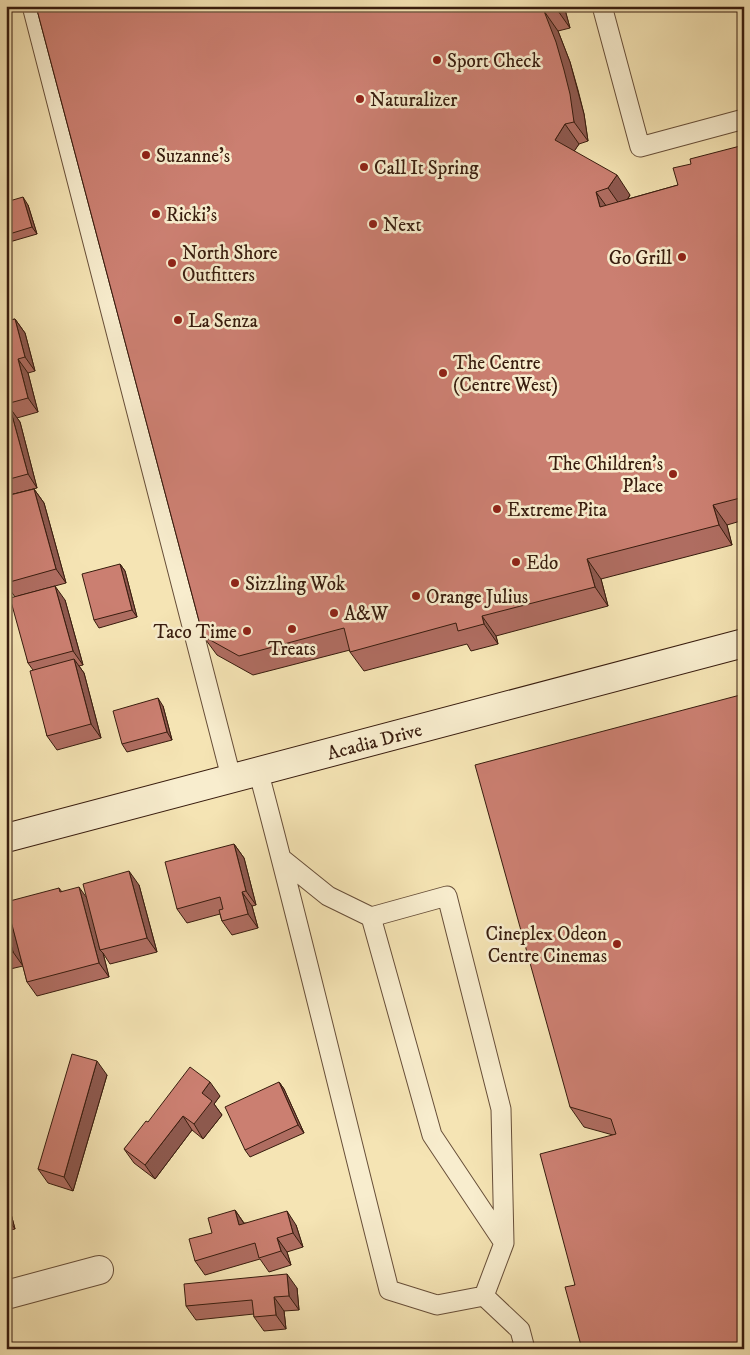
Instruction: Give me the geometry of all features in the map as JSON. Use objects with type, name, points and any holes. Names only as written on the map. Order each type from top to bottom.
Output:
[{"type":"street","name":"Acadia Drive","points":[[6,838],[744,643]]},
{"type":"street","points":[[6,1295],[99,1270]]},
{"type":"lane","points":[[32,6],[231,777]]},
{"type":"lane","points":[[602,6],[640,146],[744,119]]},
{"type":"lane","points":[[258,770],[282,859],[389,1290],[437,1305],[484,1296]]},
{"type":"lane","points":[[282,859],[328,896],[371,917],[447,896],[501,1109],[504,1243],[484,1296]]},
{"type":"lane","points":[[371,917],[432,1135],[504,1243]]},
{"type":"lane","points":[[484,1296],[520,1330],[525,1349]]},
{"type":"building","name":"The Centre (Centre West)","points":[[36,6],[556,6],[556,8],[544,11],[564,70],[574,122],[565,124],[555,140],[617,175],[608,188],[596,192],[600,207],[678,185],[673,168],[691,164],[690,159],[744,145],[744,497],[713,505],[719,525],[587,559],[595,587],[482,616],[484,624],[458,631],[456,623],[350,652],[344,628],[239,656],[203,636]]},
{"type":"building","points":[[23,197],[32,227],[6,235],[6,202]]},
{"type":"building","points":[[15,319],[25,357],[18,359],[28,398],[6,404],[6,321]]},
{"type":"building","points":[[10,408],[28,474],[6,480],[6,409]]},
{"type":"building","points":[[34,489],[56,569],[6,583],[6,496]]},
{"type":"building","points":[[120,564],[132,610],[94,620],[82,574]]},
{"type":"building","points":[[55,586],[73,651],[28,663],[10,598]]},
{"type":"building","points":[[74,659],[91,724],[47,736],[30,671]]},
{"type":"building","points":[[744,694],[744,1349],[582,1349],[565,1287],[575,1285],[540,1154],[616,1134],[611,1119],[570,1107],[475,765]]},
{"type":"building","points":[[158,698],[167,732],[122,744],[113,711]]},
{"type":"building","points":[[234,844],[246,891],[242,892],[248,914],[222,921],[219,910],[223,909],[220,897],[177,909],[165,862]]},
{"type":"building","points":[[129,871],[147,938],[100,950],[83,884]]},
{"type":"building","points":[[79,887],[99,963],[27,982],[6,902],[59,888],[60,892]]},
{"type":"building","points":[[6,926],[13,952],[6,954]]},
{"type":"building","points":[[72,1054],[97,1061],[64,1177],[38,1169]]},
{"type":"building","points":[[190,1067],[210,1082],[202,1093],[212,1101],[194,1124],[183,1116],[145,1165],[124,1149],[146,1121],[148,1122]]},
{"type":"building","points":[[279,1082],[298,1125],[245,1150],[225,1107]]},
{"type":"building","points":[[235,1210],[239,1225],[287,1211],[293,1233],[277,1238],[281,1251],[259,1258],[255,1243],[195,1261],[189,1239],[212,1233],[208,1218]]},
{"type":"building","points":[[287,1274],[289,1296],[274,1297],[276,1315],[254,1317],[252,1300],[186,1306],[184,1284]]},
{"type":"place","name":"Sport Check","points":[[437,60]]},
{"type":"place","name":"Naturalizer","points":[[360,99]]},
{"type":"place","name":"Suzanne's","points":[[146,155]]},
{"type":"place","name":"Call It Spring","points":[[364,167]]},
{"type":"place","name":"Ricki's","points":[[156,214]]},
{"type":"place","name":"Next","points":[[373,224]]},
{"type":"place","name":"Go Grill","points":[[682,257]]},
{"type":"place","name":"North Shore Outfitters","points":[[172,263]]},
{"type":"place","name":"La Senza","points":[[178,320]]},
{"type":"place","name":"The Centre (Centre West)","points":[[443,373]]},
{"type":"place","name":"The Children's Place","points":[[673,474]]},
{"type":"place","name":"Extreme Pita","points":[[497,509]]},
{"type":"place","name":"Edo","points":[[516,562]]},
{"type":"place","name":"Sizzling Wok","points":[[235,583]]},
{"type":"place","name":"Orange Julius","points":[[416,596]]},
{"type":"place","name":"A&W","points":[[334,613]]},
{"type":"place","name":"Treats","points":[[292,629]]},
{"type":"place","name":"Taco Time","points":[[247,631]]},
{"type":"place","name":"Cineplex Odeon Centre Cinemas","points":[[617,944]]}]
